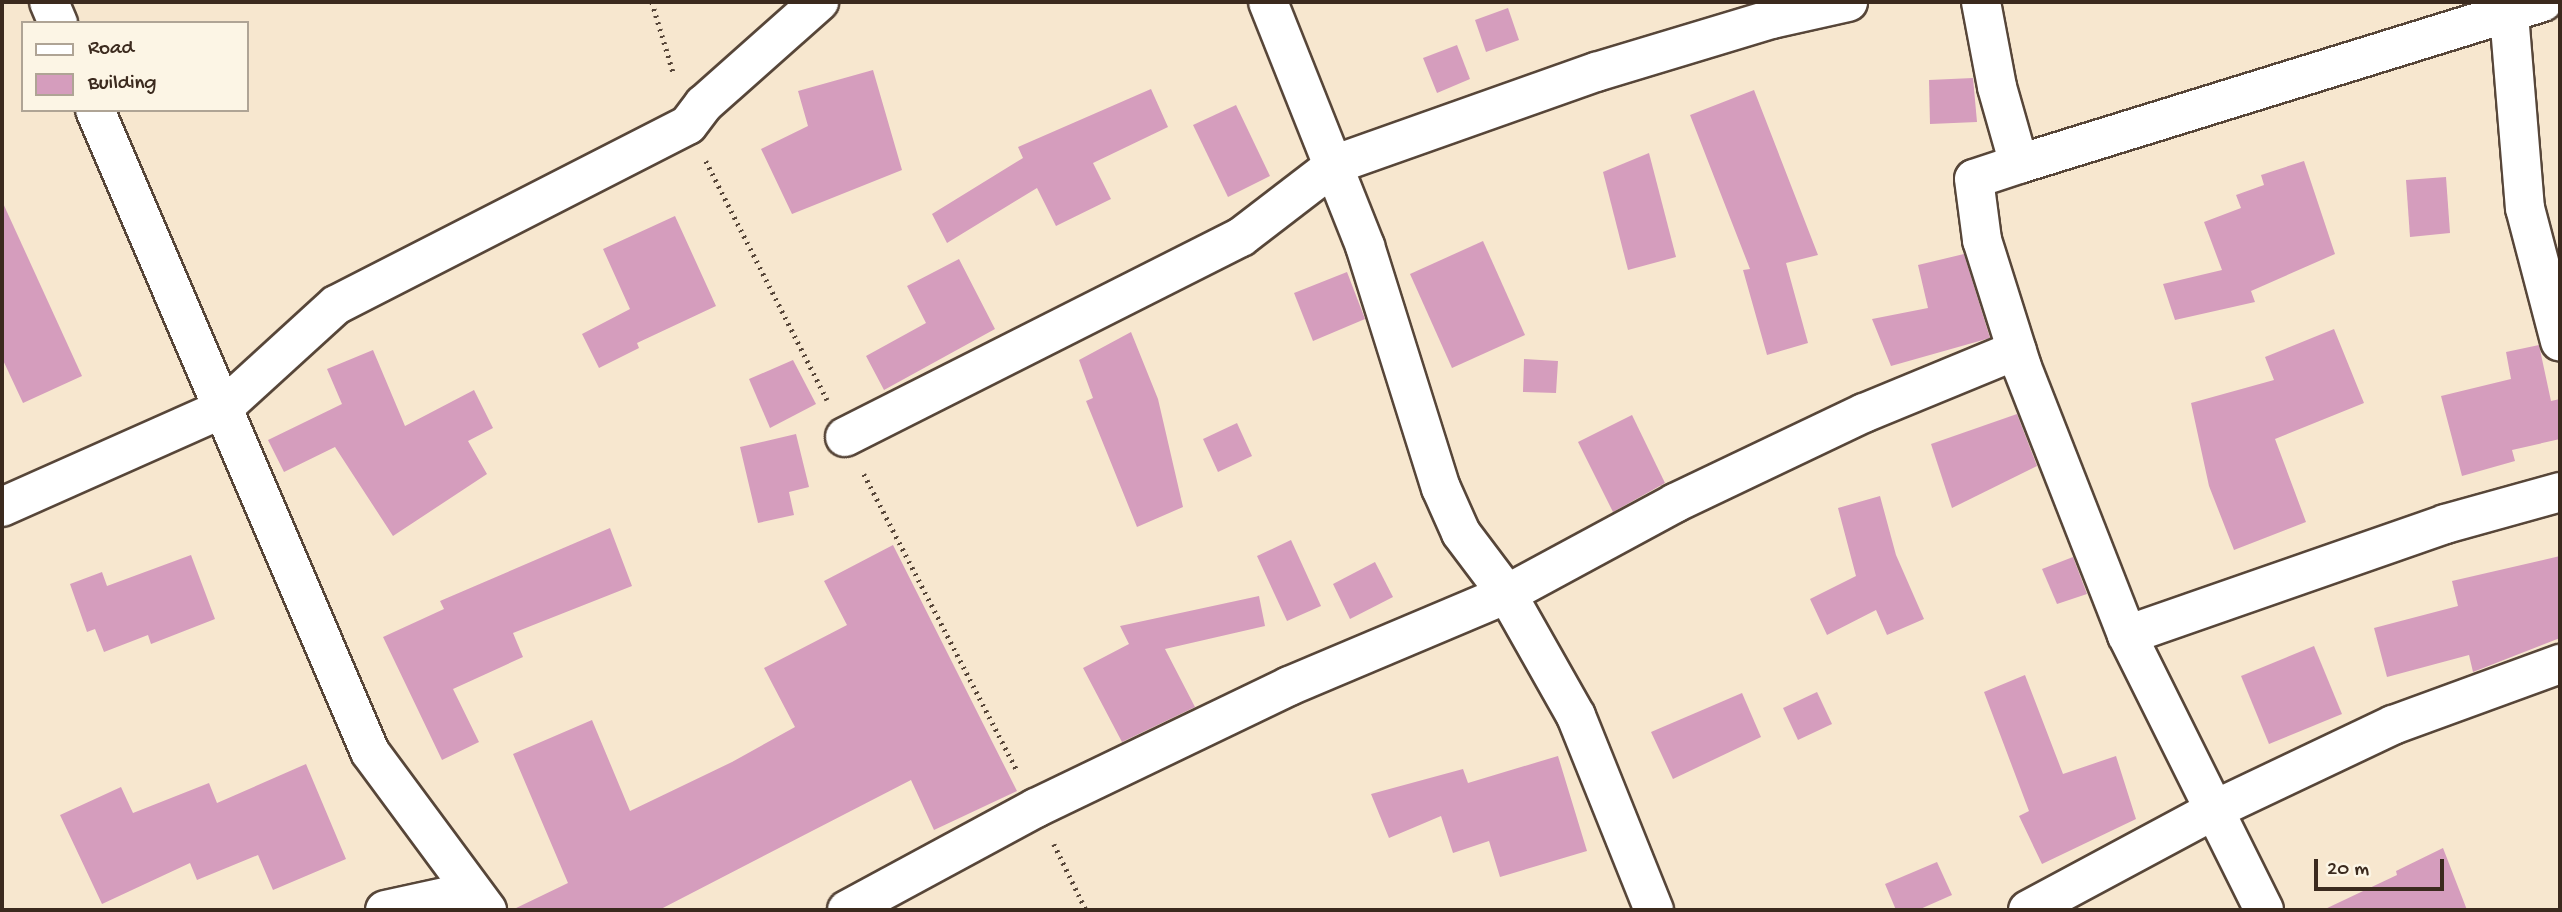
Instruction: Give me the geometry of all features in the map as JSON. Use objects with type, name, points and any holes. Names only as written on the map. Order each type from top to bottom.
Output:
[{"type":"street","points":[[49,2],[57,21]]},
{"type":"street","points":[[2,507],[222,409],[336,305],[688,124],[704,104],[819,2]]},
{"type":"street","points":[[1268,2],[1336,164],[1441,488],[1461,533],[1507,594],[1576,716],[1654,910]]},
{"type":"street","points":[[845,437],[1241,237],[1336,164],[1596,72],[1797,7],[1848,2]]},
{"type":"street","points":[[1981,2],[1997,87],[2019,164]]},
{"type":"street","points":[[2264,910],[2217,809],[2126,635],[2017,350],[1982,240],[1974,179],[2520,4],[2525,208],[2560,341]]},
{"type":"street","points":[[95,112],[370,752],[480,900]]},
{"type":"street","points":[[847,910],[1036,808],[1265,698],[1507,594],[1698,492],[1864,413],[2017,350]]},
{"type":"street","points":[[2126,635],[2445,524],[2560,492]]},
{"type":"street","points":[[2028,910],[2217,809],[2393,725],[2560,664]]},
{"type":"street","points":[[385,910],[480,900]]},
{"type":"building","points":[[1508,8],[1519,40],[1486,52],[1475,20]]},
{"type":"building","points":[[1457,45],[1470,79],[1437,93],[1423,58]]},
{"type":"building","points":[[873,70],[902,170],[792,214],[761,149],[808,126],[798,91]]},
{"type":"building","points":[[1973,78],[1977,122],[1930,124],[1929,80]]},
{"type":"building","points":[[1151,89],[1168,127],[1093,163],[1111,199],[1056,226],[1037,188],[947,243],[932,214],[1023,158],[1018,147]]},
{"type":"building","points":[[1754,90],[1818,255],[1786,263],[1808,343],[1767,355],[1743,270],[1750,269],[1690,115]]},
{"type":"building","points":[[1236,105],[1270,176],[1228,197],[1193,125]]},
{"type":"building","points":[[1649,153],[1676,257],[1628,270],[1603,172]]},
{"type":"building","points":[[2304,161],[2335,254],[2251,291],[2255,302],[2175,320],[2163,284],[2222,270],[2204,222],[2241,208],[2236,195],[2264,185],[2261,175]]},
{"type":"building","points":[[2446,177],[2450,233],[2410,237],[2406,180]]},
{"type":"building","points":[[2,201],[82,376],[23,403],[2,358]]},
{"type":"building","points":[[675,216],[716,306],[637,343],[639,348],[599,368],[582,334],[630,309],[603,249]]},
{"type":"building","points":[[1483,241],[1525,335],[1452,368],[1410,274]]},
{"type":"building","points":[[1964,254],[1990,338],[1891,366],[1872,319],[1928,308],[1918,265]]},
{"type":"building","points":[[959,259],[995,329],[884,390],[866,356],[926,323],[907,286]]},
{"type":"building","points":[[1347,272],[1365,319],[1313,341],[1294,293]]},
{"type":"building","points":[[2334,329],[2364,403],[2275,439],[2306,522],[2234,550],[2209,486],[2191,403],[2274,380],[2265,357]]},
{"type":"building","points":[[1131,332],[1158,399],[1183,507],[1137,527],[1086,401],[1093,398],[1079,360]]},
{"type":"building","points":[[2539,345],[2551,401],[2560,399],[2560,439],[2512,450],[2515,461],[2462,476],[2441,396],[2511,379],[2506,352]]},
{"type":"building","points":[[373,350],[405,426],[474,390],[493,428],[468,441],[487,474],[393,536],[335,447],[284,472],[268,440],[342,404],[327,369]]},
{"type":"building","points":[[1524,359],[1558,361],[1556,393],[1523,392]]},
{"type":"building","points":[[793,360],[816,404],[770,428],[749,379]]},
{"type":"building","points":[[2017,414],[2037,466],[1952,508],[1931,444]]},
{"type":"building","points":[[1632,415],[1665,483],[1613,512],[1578,442]]},
{"type":"building","points":[[1237,423],[1252,456],[1218,472],[1203,439]]},
{"type":"building","points":[[796,434],[809,487],[789,492],[794,515],[758,523],[740,447]]},
{"type":"building","points":[[1880,496],[1896,555],[1924,619],[1887,635],[1876,610],[1827,635],[1810,599],[1856,576],[1838,508]]},
{"type":"building","points":[[610,528],[632,586],[513,633],[523,657],[453,689],[479,742],[442,760],[383,637],[444,609],[440,601]]},
{"type":"building","points":[[1291,540],[1321,606],[1287,621],[1257,556]]},
{"type":"building","points":[[893,545],[1017,791],[934,830],[911,780],[659,910],[512,910],[568,883],[513,754],[592,720],[630,811],[732,762],[795,727],[764,668],[847,625],[824,581]]},
{"type":"building","points":[[191,555],[215,619],[151,644],[148,635],[104,652],[95,629],[87,632],[70,584],[102,572],[107,586]]},
{"type":"building","points":[[2560,556],[2560,638],[2473,672],[2469,655],[2387,677],[2374,628],[2458,606],[2452,581]]},
{"type":"building","points":[[2073,557],[2087,594],[2057,604],[2042,569]]},
{"type":"building","points":[[1375,562],[1393,597],[1350,619],[1333,584]]},
{"type":"building","points":[[1259,596],[1265,626],[1165,649],[1195,707],[1122,742],[1083,668],[1129,644],[1120,626]]},
{"type":"building","points":[[2314,646],[2342,714],[2269,744],[2241,676]]},
{"type":"building","points":[[2025,675],[2063,774],[2116,756],[2136,819],[2042,864],[2019,816],[2029,811],[1984,692]]},
{"type":"building","points":[[1817,692],[1832,724],[1798,740],[1783,708]]},
{"type":"building","points":[[1742,693],[1761,737],[1673,779],[1651,732]]},
{"type":"building","points":[[1558,756],[1587,851],[1500,877],[1489,841],[1453,853],[1441,816],[1389,838],[1371,794],[1463,769],[1468,783]]},
{"type":"building","points":[[306,764],[346,859],[273,890],[258,855],[197,880],[190,863],[102,904],[60,815],[121,787],[133,813],[209,783],[217,803]]},
{"type":"building","points":[[2443,848],[2467,910],[2323,910],[2397,875],[2396,871]]},
{"type":"building","points":[[1937,862],[1952,895],[1918,910],[1896,910],[1885,884]]}]
